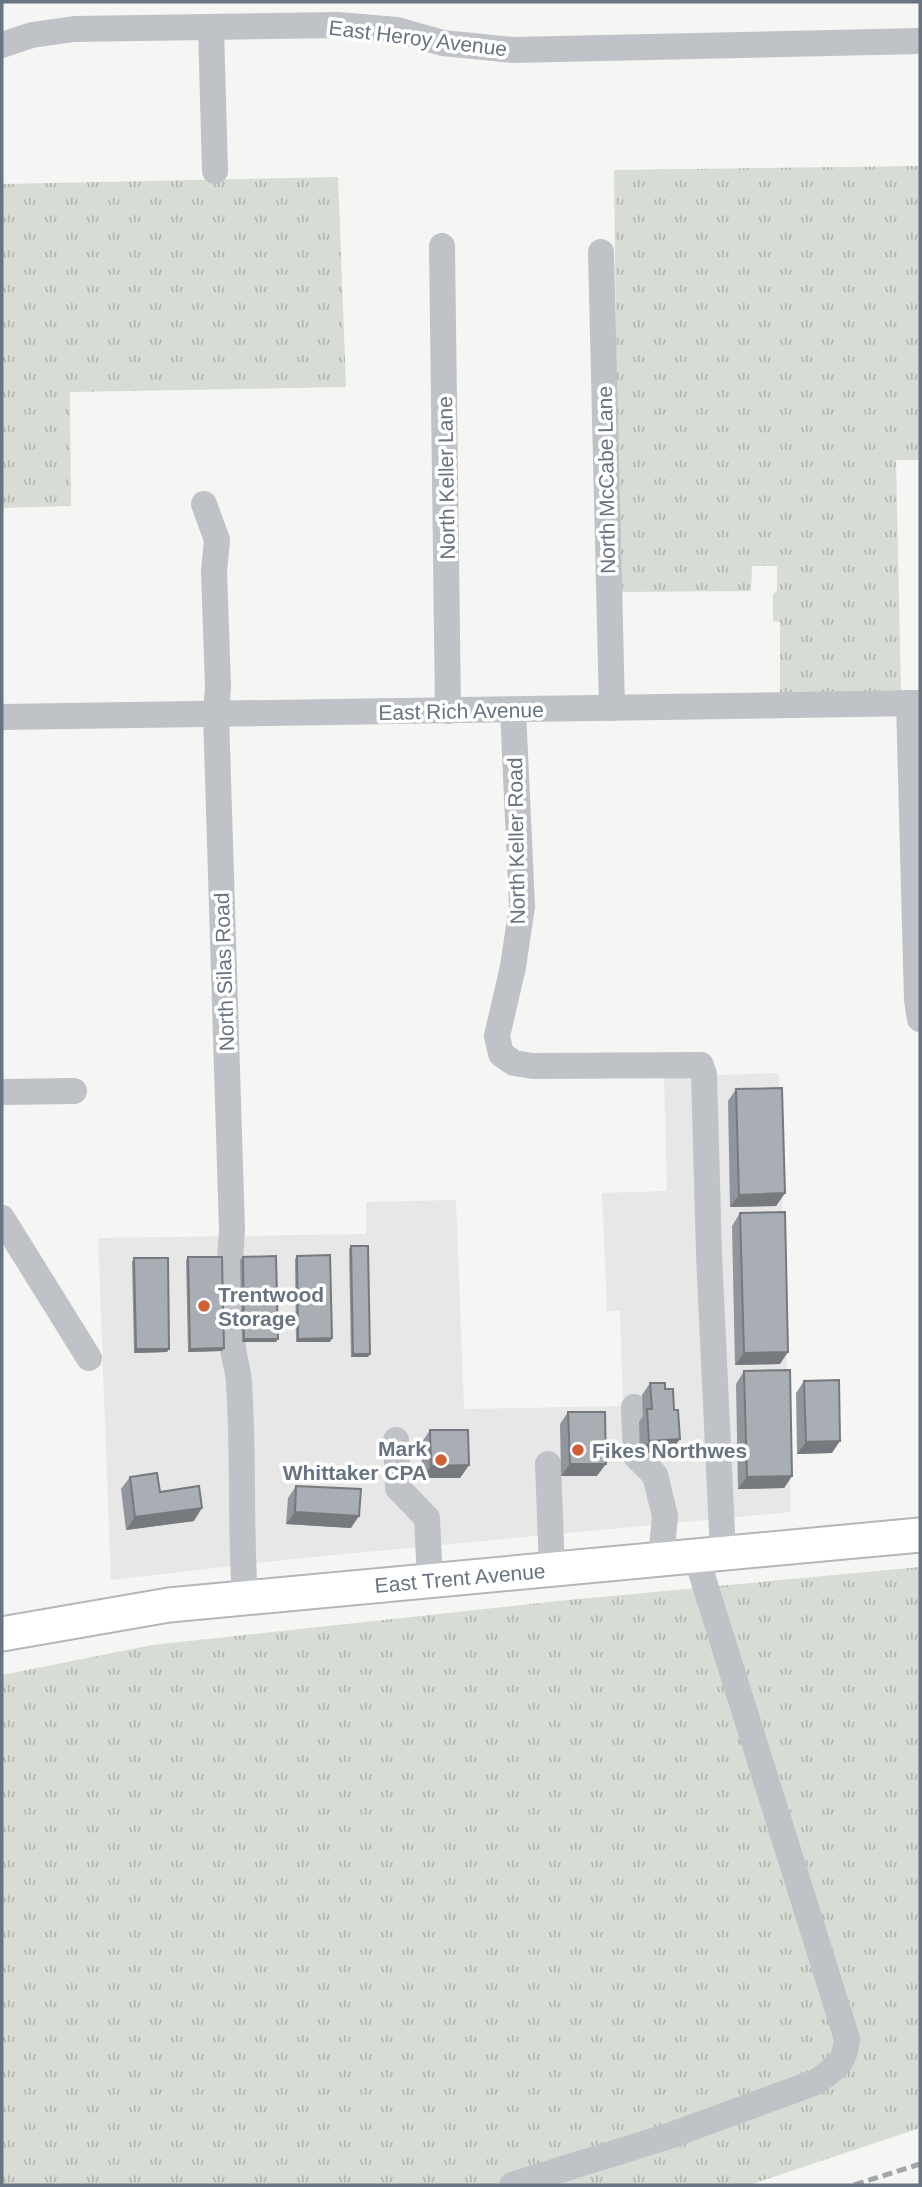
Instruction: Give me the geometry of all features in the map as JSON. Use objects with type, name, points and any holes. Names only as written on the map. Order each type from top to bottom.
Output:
[{"type":"main road","name":"East Trent Avenue","points":[[2,1634],[169,1605],[920,1535]]},
{"type":"street","name":"East Heroy Avenue","points":[[2,45],[32,35],[74,29],[338,25],[397,30],[443,43],[512,50],[920,41]]},
{"type":"street","points":[[211,27],[215,171]]},
{"type":"street","name":"North Keller Lane","points":[[443,246],[448,711]]},
{"type":"street","name":"North McCabe Lane","points":[[601,252],[612,708]]},
{"type":"street","name":"North Silas Road","points":[[204,505],[217,540],[214,571],[218,687],[216,714],[232,1230],[230,1258],[233,1348],[239,1381],[243,1496],[241,1545],[245,1598]]},
{"type":"street","points":[[915,703],[917,1000],[920,1020]]},
{"type":"street","name":"East Rich Avenue","points":[[2,718],[915,703]]},
{"type":"street","name":"North Keller Road","points":[[513,710],[522,906],[513,967],[497,1036],[501,1054],[514,1063],[533,1066],[701,1065],[704,1074],[709,1255],[709,1555]]},
{"type":"street","points":[[2,1091],[74,1091]]},
{"type":"street","points":[[2,1218],[89,1358]]},
{"type":"street","points":[[634,1407],[636,1456],[655,1475],[665,1516],[661,1559]]},
{"type":"street","points":[[396,1440],[398,1488],[427,1518],[430,1581]]},
{"type":"street","points":[[548,1464],[552,1569]]},
{"type":"street","points":[[512,2185],[666,2137],[816,2082],[837,2067],[845,2056],[847,2039],[709,1555]]},
{"type":"shaded area","points":[[779,1073],[791,1512],[302,1558],[111,1580],[98,1238],[366,1234],[366,1202],[456,1200],[464,1409],[623,1406],[620,1311],[607,1311],[602,1193],[667,1191],[664,1077]]},
{"type":"green space","points":[[920,166],[920,460],[896,460],[901,691],[780,693],[780,622],[773,621],[777,566],[752,566],[751,591],[619,592],[614,170]]},
{"type":"green space","points":[[338,177],[346,387],[70,392],[71,506],[2,508],[2,184]]},
{"type":"green space","points":[[920,1567],[920,2128],[749,2185],[2,2185],[2,1675],[152,1645],[558,1601]]},
{"type":"building","points":[[782,1088],[785,1193],[739,1195],[736,1089]]},
{"type":"building","points":[[785,1212],[788,1352],[744,1353],[740,1213]]},
{"type":"building","name":"Trentwood Storage","points":[[351,1246],[368,1246],[370,1354],[353,1354]]},
{"type":"building","name":"Trentwood Storage","points":[[330,1255],[332,1338],[298,1339],[297,1256]]},
{"type":"building","name":"Trentwood Storage","points":[[276,1256],[278,1339],[244,1339],[243,1257]]},
{"type":"building","name":"Trentwood Storage","points":[[188,1257],[222,1257],[224,1348],[190,1349]]},
{"type":"building","name":"Trentwood Storage","points":[[134,1258],[168,1258],[169,1349],[136,1349]]},
{"type":"building","points":[[790,1370],[792,1476],[747,1477],[744,1371]]},
{"type":"building","points":[[839,1380],[840,1441],[806,1442],[804,1381]]},
{"type":"building","points":[[650,1383],[665,1383],[665,1389],[673,1389],[680,1439],[649,1441],[647,1409],[652,1409]]},
{"type":"building","points":[[568,1412],[605,1412],[606,1464],[570,1464]]},
{"type":"building","points":[[430,1430],[468,1430],[469,1465],[431,1466]]},
{"type":"building","points":[[157,1473],[160,1492],[199,1486],[202,1508],[135,1517],[130,1477]]},
{"type":"building","points":[[296,1486],[361,1489],[359,1516],[295,1512]]},
{"type":"railway","points":[[854,2185],[920,2164]]},
{"type":"place","name":"Trentwood Storage","points":[[204,1306]]},
{"type":"place","name":"Fikes Northwes","points":[[578,1450]]},
{"type":"place","name":"Mark Whittaker CPA","points":[[441,1460]]}]
